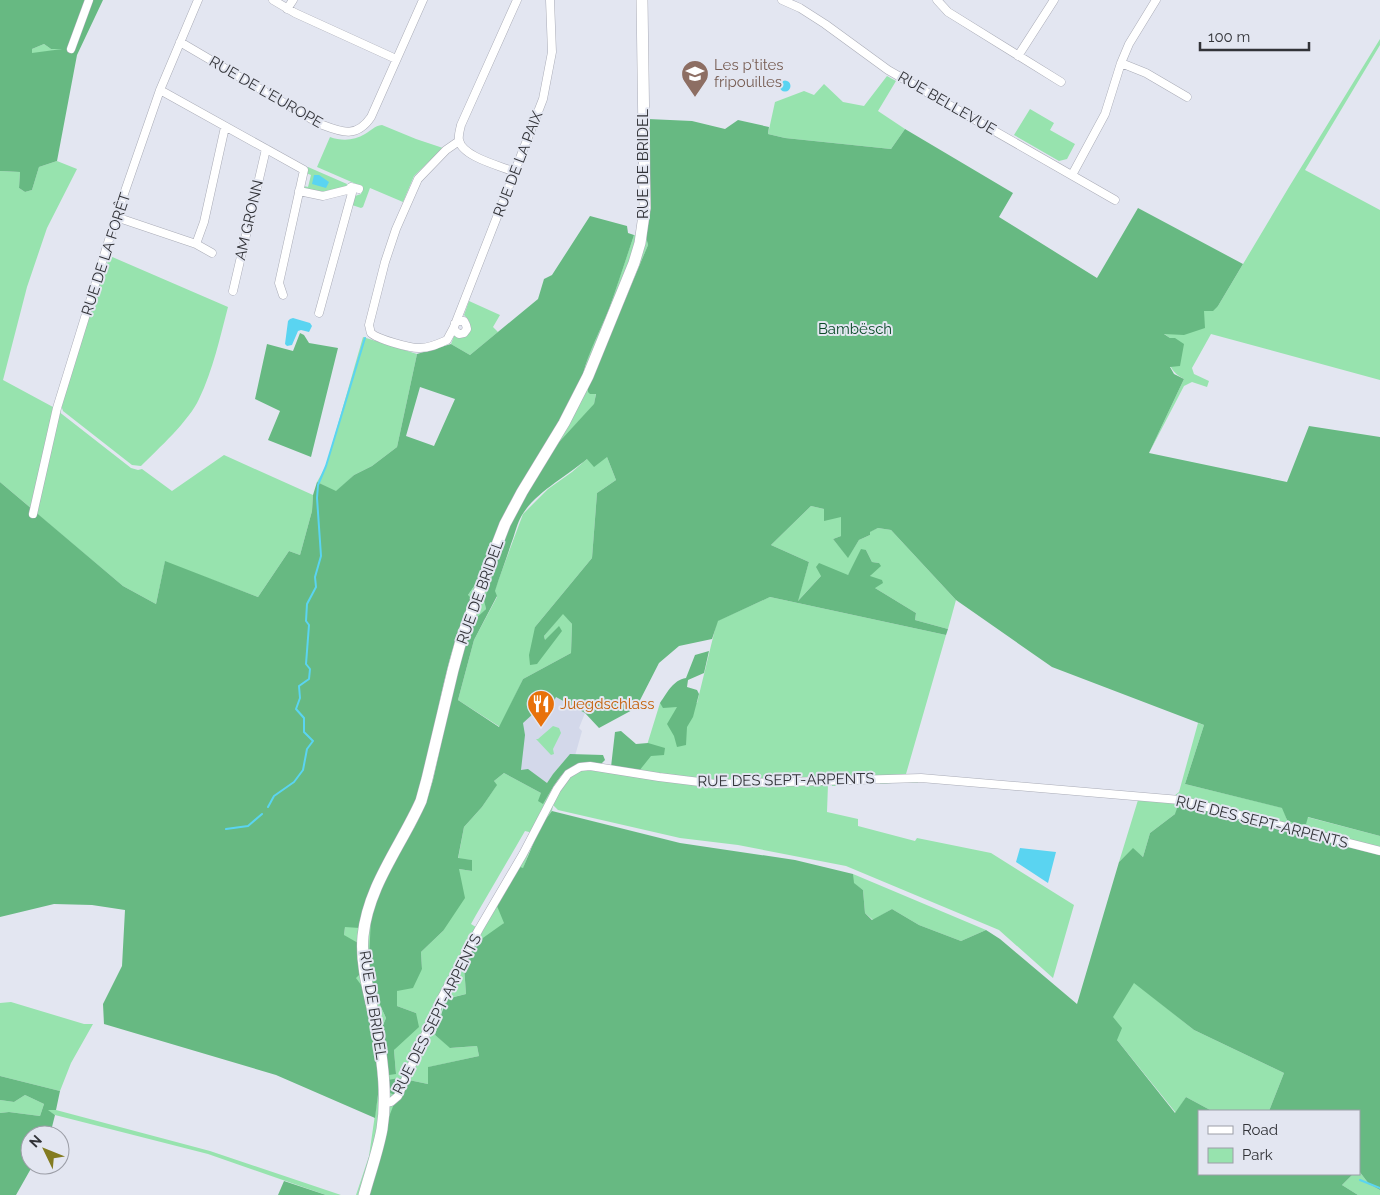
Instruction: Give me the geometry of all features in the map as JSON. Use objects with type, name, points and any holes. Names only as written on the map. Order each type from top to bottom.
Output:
[{"type":"main road","name":"RUE DE BRIDEL","points":[[364,1195],[382,1128],[384,1103],[383,1071],[364,960],[363,938],[366,916],[382,874],[410,825],[420,800],[462,637],[505,524],[564,423],[588,376],[634,263],[640,243],[645,208],[642,0]]},
{"type":"street","points":[[71,49],[89,0]]},
{"type":"street","name":"RUE DE LA FORÊT","points":[[33,514],[57,408],[116,217],[160,90],[198,0]]},
{"type":"street","points":[[273,0],[396,59]]},
{"type":"street","points":[[285,5],[292,0]]},
{"type":"street","name":"RUE DE L'EUROPE","points":[[180,42],[320,124],[344,132],[351,132],[365,125],[371,117],[423,0]]},
{"type":"street","points":[[515,172],[470,155],[463,150],[459,141],[461,125],[517,0]]},
{"type":"street","name":"RUE DE LA PAIX","points":[[459,141],[446,150],[418,179],[396,229],[385,262],[369,325],[370,332],[375,336],[417,349],[428,348],[447,340],[543,100],[549,72],[552,36],[550,0]]},
{"type":"street","name":"RUE BELLEVUE","points":[[782,0],[800,8],[825,24],[888,70],[1116,200]]},
{"type":"street","points":[[937,0],[948,12],[1061,82]]},
{"type":"street","points":[[1018,56],[1054,0]]},
{"type":"street","points":[[1072,175],[1105,114],[1129,44],[1156,0]]},
{"type":"street","points":[[1121,63],[1146,73],[1188,97]]},
{"type":"street","points":[[160,90],[304,170],[279,283],[283,295]]},
{"type":"street","points":[[196,244],[204,222],[225,127]]},
{"type":"street","name":"AM GRONN","points":[[233,291],[266,149]]},
{"type":"street","points":[[299,191],[323,196],[355,189],[318,313]]},
{"type":"street","points":[[116,217],[196,244],[212,253]]},
{"type":"street","name":"RUE DES SEPT-ARPENTS","points":[[384,1103],[391,1102],[398,1096],[441,999],[524,854],[556,789],[568,774],[580,767],[590,766],[716,784],[921,778],[1180,800],[1380,851]]},
{"type":"shaded area","name":"Juegdschlass","points":[[523,679],[585,713],[579,728],[582,731],[573,763],[566,762],[560,766],[541,793],[504,773]]},
{"type":"green space","points":[[0,0],[103,0],[77,55],[57,161],[39,167],[32,190],[25,192],[19,188],[20,172],[0,171]],"holes":[[[44,44],[51,49],[62,49],[32,53],[32,49]]]},
{"type":"green space","points":[[1380,39],[1380,45],[1305,170],[1380,210],[1380,380],[1211,334],[1192,368],[1194,374],[1209,381],[1207,387],[1192,382],[1184,386],[1149,453],[1184,379],[1173,371],[1171,367],[1169,357],[1170,338],[1163,333],[1204,311],[1218,306]]},
{"type":"green space","points":[[44,44],[51,49],[65,49],[32,54],[32,49]]},
{"type":"green space","points":[[887,76],[896,81],[878,111],[905,129],[891,149],[785,138],[768,134],[775,102],[804,91],[814,95],[824,84],[843,102],[864,106]]},
{"type":"green space","points":[[1030,109],[1054,123],[1050,130],[1075,144],[1067,159],[1059,161],[1014,135]]},
{"type":"green space","name":"Bambësch","points":[[648,119],[692,121],[725,129],[738,120],[769,127],[768,134],[785,138],[891,149],[905,129],[1013,193],[999,217],[1097,278],[1138,208],[1243,264],[1218,306],[1213,311],[1204,311],[1205,328],[1184,335],[1164,334],[1184,344],[1180,366],[1170,367],[1174,374],[1184,379],[1149,453],[1287,482],[1309,426],[1380,437],[1380,836],[1308,817],[1306,824],[1295,824],[1287,820],[1282,808],[1185,784],[1204,725],[1052,667],[956,600],[891,530],[878,528],[870,532],[870,535],[859,540],[848,558],[833,539],[841,536],[841,517],[824,521],[824,509],[811,506],[771,545],[809,562],[798,601],[821,576],[816,567],[819,563],[848,575],[861,549],[866,550],[872,562],[879,563],[881,566],[870,576],[882,580],[883,583],[875,588],[916,613],[915,620],[948,629],[946,635],[770,597],[718,621],[712,639],[679,646],[659,663],[636,708],[599,728],[585,713],[556,697],[550,709],[539,718],[534,713],[523,723],[525,735],[521,770],[528,769],[547,783],[570,754],[603,755],[605,760],[600,765],[580,765],[568,770],[558,780],[543,804],[538,801],[541,793],[504,773],[494,781],[497,785],[482,807],[464,827],[458,858],[472,860],[472,871],[459,869],[465,898],[443,931],[421,952],[422,969],[413,988],[397,991],[397,1006],[416,1013],[419,1027],[394,1050],[396,1074],[389,1075],[381,1030],[386,1018],[375,994],[369,960],[371,918],[385,876],[414,828],[426,803],[433,780],[457,671],[475,619],[486,609],[484,600],[493,574],[493,566],[509,526],[559,442],[594,404],[596,394],[590,394],[588,388],[648,245],[646,237]],"holes":[[[607,457],[616,480],[597,493],[592,558],[535,627],[529,655],[530,665],[537,664],[562,631],[559,626],[545,640],[544,636],[563,614],[572,624],[571,653],[523,679],[499,727],[458,700],[474,640],[497,596],[495,591],[520,518],[535,499],[587,459],[594,467]]]},
{"type":"green space","points":[[382,125],[443,148],[414,176],[403,202],[370,188],[361,208],[352,205],[355,196],[361,194],[363,187],[317,167],[330,137],[343,140],[352,139]]},
{"type":"green space","points":[[57,161],[77,169],[47,228],[27,287],[3,380],[53,407],[32,509],[0,482],[0,171],[20,172],[19,188],[25,192],[32,190],[39,167]]},
{"type":"green space","points":[[308,167],[347,184],[346,188],[323,193],[304,188],[304,186],[308,187],[311,175],[306,173]]},
{"type":"green space","points":[[590,216],[627,226],[628,233],[634,235],[609,309],[591,349],[583,374],[477,582],[468,595],[471,598],[449,661],[426,765],[410,813],[376,876],[369,893],[360,928],[345,927],[344,935],[358,943],[361,973],[356,978],[364,989],[373,1032],[379,1087],[375,1118],[276,1075],[104,1024],[103,1004],[122,966],[125,910],[92,905],[54,904],[0,917],[0,482],[123,586],[156,604],[165,561],[258,597],[289,551],[300,555],[312,511],[313,495],[317,482],[336,491],[354,475],[372,466],[397,447],[417,354],[451,344],[470,355],[538,299],[544,279],[552,275]],"holes":[[[420,387],[455,399],[434,446],[406,436]]]},
{"type":"green space","points":[[634,235],[646,237],[648,245],[588,388],[596,393],[594,405],[559,442],[493,566],[485,603],[486,609],[475,620],[457,671],[433,780],[426,803],[414,828],[385,876],[375,994],[386,1018],[381,1030],[396,1074],[394,1050],[416,1013],[397,1006],[397,991],[422,969],[421,952],[443,931],[459,869],[472,871],[472,860],[458,859],[464,827],[482,807],[496,786],[494,781],[504,773],[541,793],[543,803],[562,776],[579,765],[639,771],[660,703],[697,703],[717,621],[770,597],[946,635],[906,774],[1174,796],[1179,792],[1198,723],[1204,725],[1185,784],[1283,808],[1287,820],[1307,817],[1380,836],[1380,851],[1175,814],[1150,833],[1143,857],[1133,849],[1119,862],[1138,800],[918,781],[918,783],[839,784],[839,786],[828,784],[827,812],[858,819],[858,826],[915,841],[917,838],[991,853],[1074,905],[1053,978],[999,930],[846,866],[738,845],[680,838],[558,810],[553,805],[552,811],[541,825],[532,844],[504,923],[464,966],[466,994],[445,999],[435,1035],[451,1048],[477,1046],[479,1056],[429,1067],[428,1084],[399,1078],[398,1096],[368,1195],[356,1195],[369,1156],[379,1087],[356,978],[344,935],[345,927],[360,927],[367,895],[416,799],[447,670],[468,595],[477,582],[583,374],[589,354],[609,309]],"holes":[[[525,831],[533,833],[479,929],[471,924],[476,915]]]},
{"type":"green space","points":[[110,256],[228,307],[212,365],[199,399],[181,425],[141,466],[132,465],[63,411],[60,402],[94,297]]},
{"type":"green space","points":[[469,301],[500,315],[493,327],[498,332],[470,355],[451,344],[454,336],[463,337],[470,329],[470,323],[464,315]]},
{"type":"green space","points":[[300,333],[304,335],[309,343],[338,348],[311,457],[268,440],[280,411],[255,399],[267,344],[293,351]]},
{"type":"green space","points":[[363,337],[417,354],[397,447],[372,466],[354,475],[336,492],[317,482],[326,466]]},
{"type":"green space","points":[[58,411],[131,468],[142,469],[172,491],[224,455],[313,495],[312,511],[300,555],[289,551],[258,597],[165,562],[156,604],[123,586],[36,513]]},
{"type":"green space","points":[[607,457],[616,480],[597,493],[592,558],[535,627],[545,640],[544,636],[563,613],[572,624],[571,653],[523,679],[500,727],[458,700],[474,640],[497,597],[494,592],[523,514],[548,489],[587,459]]},
{"type":"green space","points":[[811,506],[824,509],[841,517],[841,536],[833,539],[848,557],[859,540],[870,535],[869,532],[878,528],[891,530],[956,600],[948,629],[915,620],[916,613],[875,588],[870,576],[879,563],[872,562],[866,550],[848,575],[821,576],[797,602],[809,562],[771,545]]},
{"type":"green space","points":[[709,651],[704,673],[688,680],[687,687],[697,690],[699,694],[693,717],[687,727],[686,745],[677,747],[674,736],[667,724],[677,707],[663,708],[660,703],[677,681],[686,678],[695,655]]},
{"type":"green space","points":[[553,726],[559,728],[561,733],[553,749],[554,754],[551,755],[536,739]]},
{"type":"green space","points":[[621,731],[636,744],[648,743],[665,748],[664,755],[651,756],[639,771],[611,767],[615,732]]},
{"type":"green space","points":[[1180,800],[1380,851],[1380,1190],[1369,1184],[1360,1172],[1360,1110],[1269,1110],[1284,1073],[1194,1030],[1134,983],[1113,1017],[1122,1028],[1117,1040],[1175,1113],[1186,1097],[1210,1110],[1198,1110],[1198,1175],[1352,1175],[1342,1185],[1358,1195],[368,1195],[387,1122],[397,1096],[388,1092],[388,1080],[399,1078],[428,1084],[428,1067],[479,1056],[477,1046],[450,1048],[435,1035],[446,999],[466,994],[464,966],[473,945],[504,923],[497,906],[520,867],[523,868],[541,825],[552,811],[680,843],[795,860],[853,874],[854,883],[863,890],[865,913],[872,920],[892,909],[919,925],[961,941],[986,930],[1000,939],[1077,1004],[1119,862],[1133,848],[1143,857],[1150,833],[1175,814]]},
{"type":"green space","points":[[853,874],[986,930],[961,941],[919,925],[892,909],[873,920],[865,913],[863,890],[853,883]]},
{"type":"green space","points":[[1134,982],[1194,1030],[1284,1073],[1269,1110],[1210,1110],[1186,1097],[1176,1113],[1117,1040],[1112,1017]]},
{"type":"green space","points":[[11,1002],[84,1024],[93,1024],[71,1063],[60,1091],[0,1076],[0,1003]]},
{"type":"green space","points":[[0,1076],[60,1091],[56,1110],[48,1110],[55,1115],[52,1125],[20,1125],[20,1175],[27,1175],[16,1195],[0,1195],[0,1113],[9,1112],[40,1116],[44,1104],[25,1095],[14,1102],[0,1100]]},
{"type":"green space","points":[[25,1095],[44,1104],[40,1116],[9,1112],[0,1113],[0,1100],[14,1102]]},
{"type":"green space","points":[[47,1110],[56,1110],[210,1151],[341,1195],[326,1195],[208,1154],[55,1115]]},
{"type":"green space","points":[[1360,1172],[1369,1184],[1380,1190],[1380,1195],[1358,1195],[1342,1185],[1352,1175],[1360,1175]]},
{"type":"green space","points":[[284,1181],[326,1195],[278,1195]]},
{"type":"water","points":[[785,80],[791,86],[785,92],[779,86]]},
{"type":"water","points":[[314,175],[319,175],[329,182],[326,188],[312,184]]},
{"type":"water","points":[[293,318],[310,323],[312,326],[309,332],[298,331],[292,345],[287,346],[285,344],[288,321]]},
{"type":"water","points":[[1020,848],[1056,852],[1048,883],[1016,862]]},
{"type":"waterway","points":[[268,807],[274,796],[294,782],[303,770],[307,749],[313,741],[304,732],[304,718],[296,709],[300,698],[299,686],[309,679],[310,669],[306,664],[309,625],[306,621],[307,604],[316,587],[315,577],[321,556],[317,498],[318,485],[326,466],[365,338]]},
{"type":"waterway","points":[[226,829],[248,826],[262,814]]},
{"type":"waterway","points":[[1360,1180],[1380,1188]]},
{"type":"place","name":"Les p'tites fripouilles","points":[[695,98]]},
{"type":"place","name":"Juegdschlass","points":[[541,728]]}]
